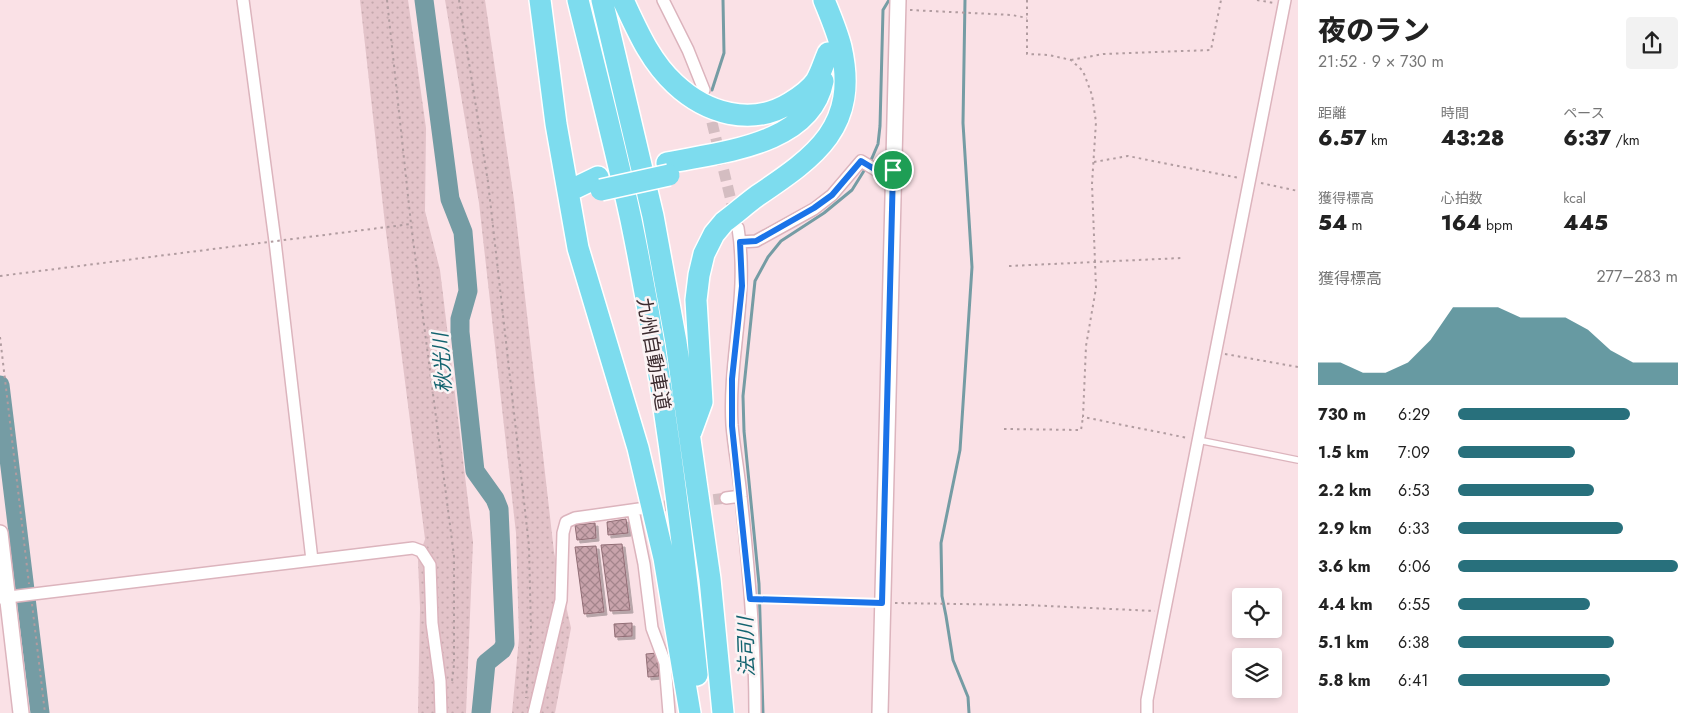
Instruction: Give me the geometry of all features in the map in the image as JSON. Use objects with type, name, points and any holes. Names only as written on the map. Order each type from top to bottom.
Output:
[{"type":"highway","points":[[540,0],[556,124],[578,248],[638,448],[662,548],[690,713]]},
{"type":"highway","name":"九州自動車道","points":[[578,0],[631,221],[654,346],[687,582],[700,713]]},
{"type":"highway","name":"九州自動車道","points":[[602,0],[653,216],[690,434],[710,579],[723,713]]},
{"type":"highway","points":[[623,0],[641,39],[656,62],[674,83],[694,100],[714,110],[754,117],[777,111],[798,98],[816,82],[828,53]]},
{"type":"highway","points":[[668,169],[757,144],[784,132],[804,116],[820,93],[828,53],[821,18],[815,0]]},
{"type":"highway","points":[[569,191],[668,169],[758,156],[792,141],[815,122],[833,86],[835,50],[828,9]]},
{"type":"highway","points":[[690,434],[702,402],[696,300],[704,254],[714,234],[724,222],[804,165],[818,150],[834,127],[843,102],[845,84],[841,47],[828,9]]},
{"type":"street","points":[[243,0],[275,241],[312,560]]},
{"type":"street","points":[[663,0],[688,50],[704,90]]},
{"type":"street","points":[[1147,713],[1147,700],[1285,0]]},
{"type":"street","points":[[880,713],[898,5]]},
{"type":"street","points":[[740,242],[756,241],[814,208],[832,195],[861,161],[876,170],[893,170]]},
{"type":"street","points":[[738,228],[742,286],[732,379],[732,426],[741,496],[755,650],[755,713]]},
{"type":"street","points":[[726,498],[741,496]]},
{"type":"street","points":[[534,713],[561,600],[563,533],[566,522],[575,518],[646,508]]},
{"type":"street","points":[[633,510],[644,564],[652,628],[665,663],[669,713]]},
{"type":"street","points":[[0,533],[4,597],[21,713]]},
{"type":"street","points":[[4,597],[413,548],[421,551],[430,565],[432,623],[440,681],[440,713]]},
{"type":"lane","points":[[1198,440],[1298,460]]},
{"type":"path","points":[[387,0],[411,224],[454,556],[454,665],[451,682]]},
{"type":"path","points":[[459,0],[488,182],[529,546],[531,630],[525,699]]},
{"type":"path","points":[[1027,0],[1027,54],[1049,55],[1071,60],[1103,54],[1211,50],[1221,0]]},
{"type":"path","points":[[898,5],[1027,18]]},
{"type":"path","points":[[1004,430],[1081,430],[1086,346],[1096,288],[1092,184],[1096,122],[1092,95],[1083,71],[1071,60]]},
{"type":"path","points":[[1094,162],[1128,156],[1298,191]]},
{"type":"path","points":[[0,276],[411,224]]},
{"type":"path","points":[[1009,266],[1181,258]]},
{"type":"path","points":[[0,337],[45,713]]},
{"type":"path","points":[[1215,352],[1298,367]]},
{"type":"path","points":[[1083,417],[1198,440]]},
{"type":"path","points":[[750,599],[1165,611]]},
{"type":"shaded area","points":[[360,0],[408,0],[426,128],[425,211],[440,270],[473,542],[466,713],[418,713],[420,608],[418,561],[425,539],[385,224]]},
{"type":"shaded area","points":[[445,0],[485,0],[514,200],[554,552],[571,628],[555,713],[512,713],[519,638],[516,533],[479,203]]},
{"type":"building","points":[[626,519],[628,533],[608,535],[607,522]]},
{"type":"building","points":[[595,523],[596,538],[577,540],[575,525]]},
{"type":"building","points":[[622,544],[630,610],[610,611],[601,545]]},
{"type":"building","points":[[596,546],[604,612],[584,614],[575,547]]},
{"type":"building","points":[[632,623],[632,636],[615,637],[614,624]]},
{"type":"building","points":[[657,653],[659,676],[648,677],[646,654]]},
{"type":"waterway","name":"秋光川","points":[[424,0],[450,199],[463,232],[468,291],[460,319],[460,332],[475,471],[495,499],[499,509],[505,644],[502,650],[486,663],[481,713]]},
{"type":"waterway","points":[[712,90],[724,53],[723,0]]},
{"type":"waterway","name":"法司川","points":[[763,713],[759,584],[744,431],[743,396],[755,281],[768,257],[781,241],[824,213],[852,190],[872,158],[878,144],[880,126],[883,10],[889,0]]},
{"type":"waterway","points":[[965,0],[963,123],[972,267],[960,450],[941,543],[942,596],[953,660],[968,697],[969,713]]},
{"type":"waterway","points":[[0,385],[40,713]]},
{"type":"tunnel","points":[[708,106],[735,217]]},
{"type":"tunnel","points":[[648,508],[726,498]]},
{"type":"route","points":[[861,161],[876,170],[893,170],[882,603],[750,599],[741,496],[732,426],[732,379],[742,286],[740,242],[756,241],[770,235],[814,208],[832,195],[861,161]]}]
